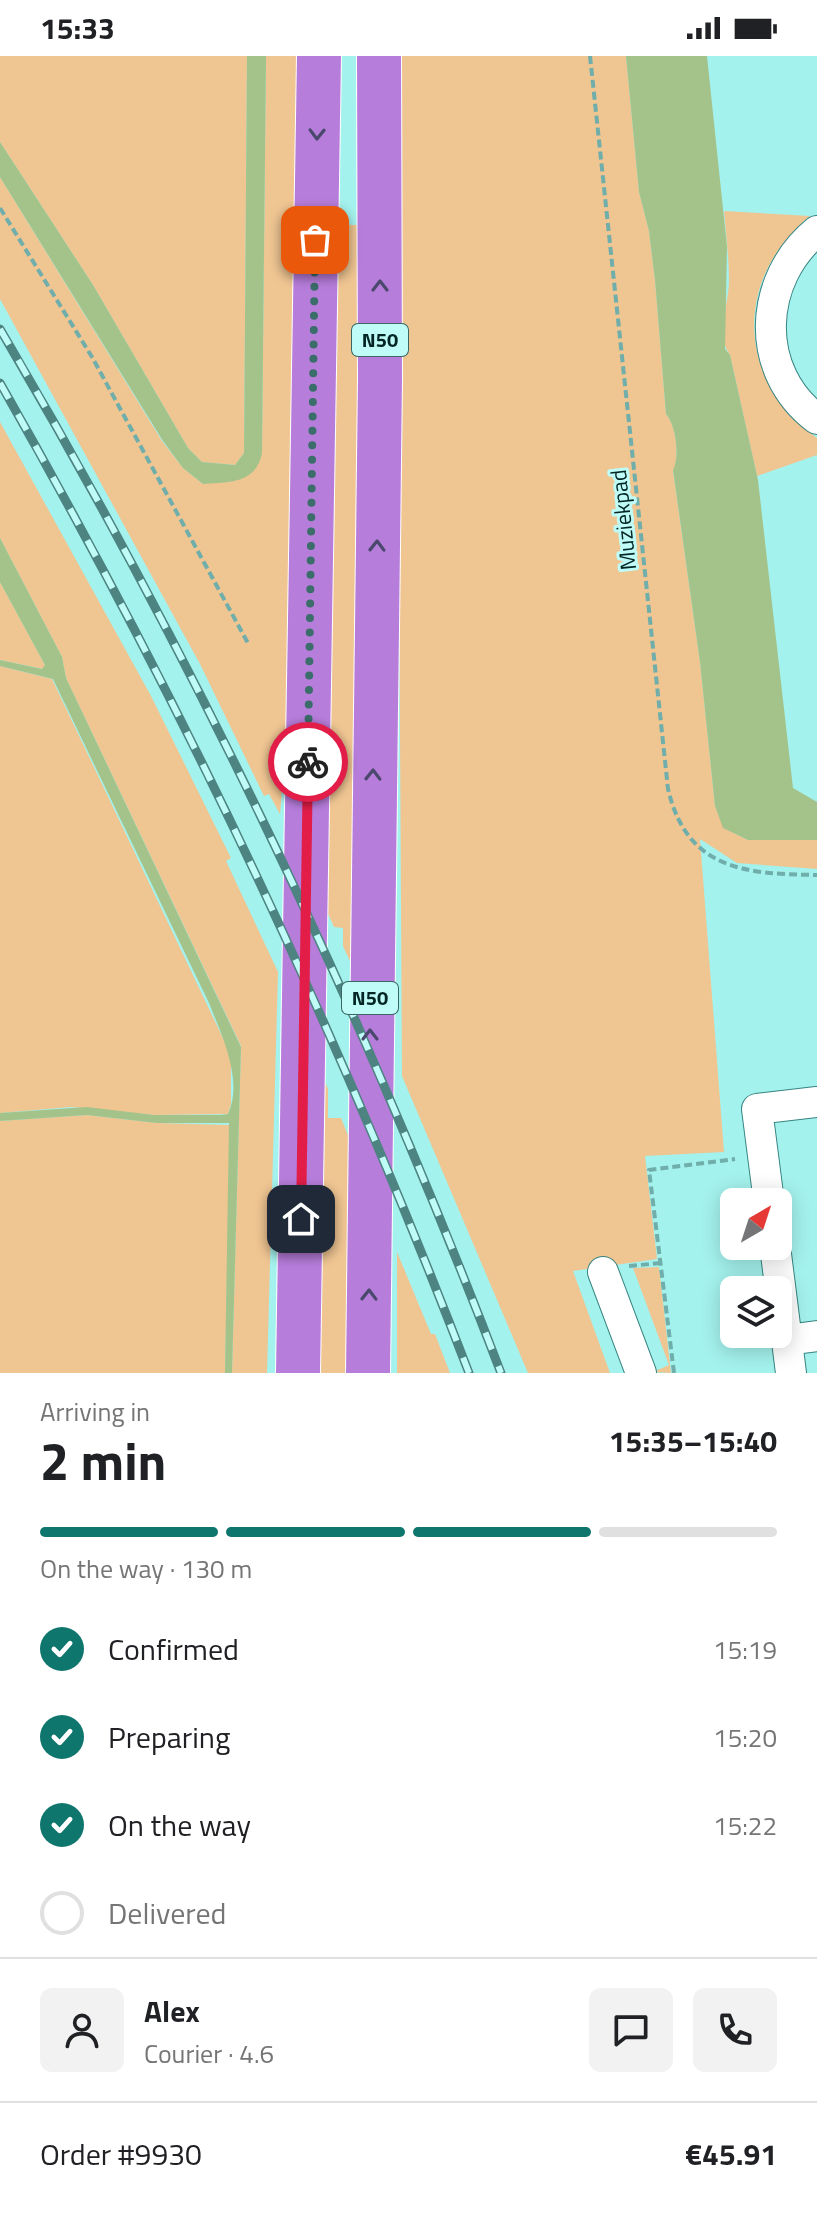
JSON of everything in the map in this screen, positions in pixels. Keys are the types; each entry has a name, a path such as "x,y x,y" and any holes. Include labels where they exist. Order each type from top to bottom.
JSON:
{"highway":[{"path":"298,1373 319,56"},
{"name":"N50","path":"368,1373 380,379 379,56"}],"street":[{"path":"817,231 795,251 779,280 770,328 777,366 785,384 817,419"},
{"path":"767,1188 757,1109 817,1102"},
{"path":"779,1260 802,1338 791,1373"},
{"path":"603,1272 641,1373"}],"path":[{"name":"Muziekpad","path":"590,56 666,773 675,818 693,842 708,854 742,871 817,875"},
{"path":"0,208 92,357 249,645"},
{"path":"674,1373 649,1170 735,1159"},
{"path":"603,1272 661,1263"}],"shaded area":[{"path":"0,56 247,56 244,453 235,465 202,462 188,448 93,285 0,142"},
{"path":"247,56 266,56 262,453 259,463 248,476 203,484 183,468 163,441 0,177 0,142 93,285 188,448 202,462 235,465 244,453"},
{"path":"266,56 301,56 290,698 280,814 269,794 264,796 200,664 0,299 0,177 162,441 183,468 203,484 262,453"},
{"path":"396,56 626,56 639,192 649,231 655,280 666,414 676,441 673,471 700,662 715,806 724,828 748,840 817,840 817,869 737,863 700,839 724,1152 645,1156 657,1259 573,1271 610,1373 528,1373 402,1076"},
{"path":"626,56 707,56 727,247 725,349 730,355 758,480 793,788 817,802 817,840 748,840 723,828 715,806 700,662 673,470 676,441 666,414 655,280 649,231 639,192"},
{"path":"724,211 810,216 785,241 767,269 757,299 754,329 759,359 771,388 790,414 817,438 817,455 757,476 724,338 729,281"},
{"path":"323,223 371,226 361,985 343,946 343,928 334,927 312,878"},
{"path":"0,422 151,696 231,858 226,861 278,972 267,1373 232,1373 241,1046 66,678 62,657 0,538"},
{"path":"0,538 62,657 66,678 241,1047 232,1373 225,1373 229,1123 157,1123 87,1115 0,1121 0,1113 87,1107 154,1115 228,1114 233,1087 229,1057 209,1003 53,679 0,666 0,660 42,669 45,665 0,582"},
{"path":"0,582 45,665 43,669 0,660"},
{"path":"0,666 52,679 231,1055 231,1104 228,1114 154,1115 71,1107 0,1113"},
{"path":"315,1058 328,1089 328,1118 341,1118 358,1160 355,1373 309,1373"},
{"path":"87,1115 157,1123 230,1125 225,1373 0,1373 0,1121"},
{"path":"397,1252 431,1334 435,1334 450,1373 397,1373"},
{"path":"659,1267 671,1373 653,1372 669,1365 633,1268"}],"railway":[{"path":"0,329 142,582 272,840 392,1104 501,1373"},
{"path":"0,383 131,623 253,869 366,1119 469,1373"}],"way so far":[{"path":"308,762 315,240"}],"route":[{"path":"301,1219 308,762"}]}
